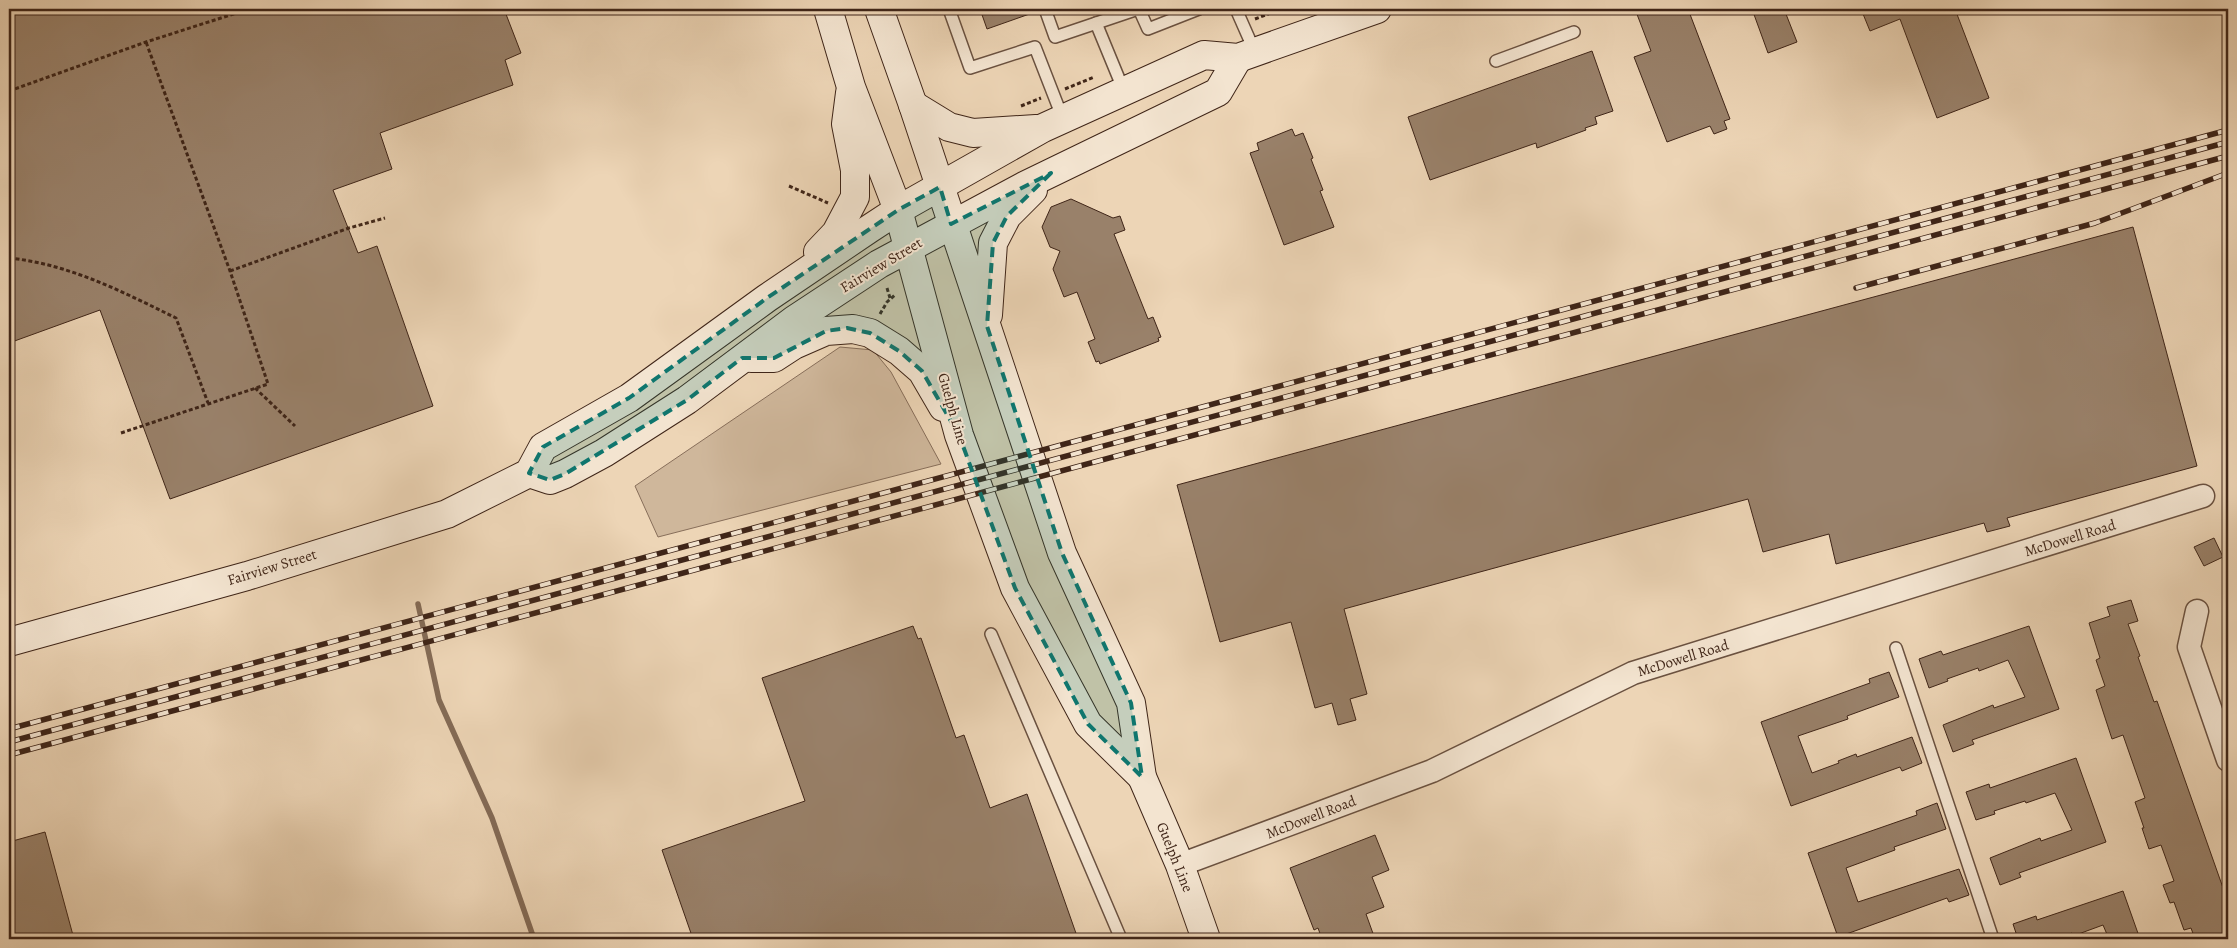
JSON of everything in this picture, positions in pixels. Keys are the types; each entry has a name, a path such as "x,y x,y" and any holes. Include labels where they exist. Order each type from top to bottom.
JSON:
{"main road":[{"name":"Guelph Line","path":"828,9 851,87 898,210 959,434 1015,588 1088,724 1142,777"},
{"name":"Guelph Line","path":"879,9 913,105 1062,553 1131,703 1142,777 1180,865 1206,939"},
{"path":"529,473 543,447 629,398 805,271 898,210 1053,123 1204,55 1247,55 1377,9"},
{"name":"Fairview Street","path":"9,642 247,576 447,514 529,473 550,480 565,474 604,453 687,400 794,320 880,264 951,224 1051,173 1218,92 1247,55"},
{"path":"805,271 818,251 836,233 855,198 856,170 846,124 851,87"},
{"path":"913,105 949,126 973,133 1053,123"},
{"path":"987,326 993,243 1007,216 1025,196 1051,173"},
{"path":"742,358 774,358 794,345 826,332 847,328 870,334 899,351 922,371 959,434"}],"street":[{"name":"McDowell Road","path":"1180,865 1432,771 1633,673 2203,496"},
{"path":"2197,611 2189,647 2228,760"}],"lane":[{"path":"949,9 970,68 1034,47 1053,123"},
{"path":"1045,9 1056,37 1139,9 1148,29 1199,9"},
{"path":"1236,9 1247,55"},
{"path":"1096,23 1124,91"},
{"path":"1496,61 1574,32"},
{"path":"991,634 1121,939"},
{"path":"1896,648 1993,939"}],"path":[{"path":"9,91 146,42 249,9"},
{"path":"121,433 268,384 230,271 146,42"},
{"path":"789,186 834,206"},
{"path":"230,271 349,228 385,218"},
{"path":"9,258 35,261 100,281 176,318 208,403"},
{"path":"887,288 890,298"},
{"path":"878,317 890,298 896,294"},
{"path":"255,388 294,426"}],"highlighted area":[{"path":"1051,173 1007,216 993,243 987,326 1062,553 1131,703 1142,777 1088,724 1015,588 959,435 922,371 899,351 870,333 847,328 826,331 774,358 742,358 687,400 565,474 550,480 529,473 543,447 629,398 767,298 898,210 940,187 951,224"}],"shaded area":[{"path":"840,347 873,350 891,372 941,464 658,537 635,486"}],"building":[{"path":"9,9 504,9 521,53 505,60 513,85 380,133 392,169 333,190 358,253 377,246 433,406 170,499 100,310 9,343"},
{"path":"980,9 1038,9 1038,11 987,29"},
{"path":"1635,9 1688,9 1730,119 1724,121 1727,129 1714,134 1710,126 1667,142 1634,57 1651,51"},
{"path":"1752,9 1784,9 1797,42 1768,53"},
{"path":"1861,9 1955,9 1989,98 1937,118 1900,19 1870,31"},
{"path":"1592,51 1613,111 1595,117 1597,124 1537,148 1536,143 1430,180 1408,117"},
{"path":"1292,129 1295,136 1303,133 1323,190 1320,191 1334,227 1284,245 1250,153 1259,150 1257,143"},
{"path":"1071,199 1113,218 1120,216 1125,230 1114,234 1148,319 1153,317 1161,337 1158,338 1159,341 1100,364 1099,361 1096,362 1088,342 1095,339 1077,292 1064,297 1053,269 1060,251 1050,247 1042,227 1051,207"},
{"path":"2133,227 2197,466 2007,518 2010,526 1987,532 1984,523 1836,564 1829,534 1763,552 1748,499 1344,609 1367,694 1350,699 1356,720 1338,725 1332,703 1315,708 1291,622 1220,642 1177,485"},
{"path":"2214,538 2223,557 2204,566 2194,547"},
{"path":"2131,600 2138,621 2128,624 2140,656 2138,657 2154,702 2157,701 2228,902 2228,934 2225,935 2226,939 2195,939 2191,928 2184,930 2174,902 2170,903 2163,885 2174,881 2161,845 2149,849 2142,828 2144,828 2135,802 2145,798 2123,735 2112,739 2096,690 2105,686 2096,660 2100,658 2089,623 2110,616 2107,607"},
{"path":"913,626 918,639 921,638 956,738 964,735 990,808 1027,794 1078,939 693,939 662,850 805,801 762,678"},
{"path":"2029,626 2059,709 1972,740 1974,744 1953,752 1943,725 1993,705 1994,708 2025,697 2008,660 1979,671 1978,668 1947,679 1948,681 1929,688 1919,659 1941,651 1943,655"},
{"path":"1889,672 1899,697 1847,716 1848,719 1798,736 1812,773 1839,763 1838,761 1856,754 1857,757 1912,737 1922,763 1902,771 1900,767 1791,806 1761,722 1870,683 1869,679"},
{"path":"2076,758 2106,842 2019,873 2021,877 2000,885 1990,858 2040,838 2041,841 2072,830 2055,793 1994,811 1995,814 1976,820 1966,792 1989,784 1990,788"},
{"path":"1937,803 1946,829 1894,847 1895,850 1846,868 1858,902 1959,869 1969,895 1949,902 1947,898 1838,937 1808,853 1917,815 1916,811"},
{"path":"45,832 74,939 9,939 9,842"},
{"path":"1375,835 1389,870 1372,877 1384,907 1366,914 1375,939 1322,939 1318,928 1314,930 1290,868"},
{"path":"2123,891 2140,939 2109,939 2103,925 2073,936 2072,933 2054,939 2018,939 2013,924 2036,916 2037,920"}],"waterway":[{"path":"418,604 439,700 492,818 534,939"}],"railway":[{"path":"9,729 2228,130"},
{"path":"9,742 2228,142"},
{"path":"9,755 2228,156"},
{"path":"1856,288 2095,223 2228,173"}]}
